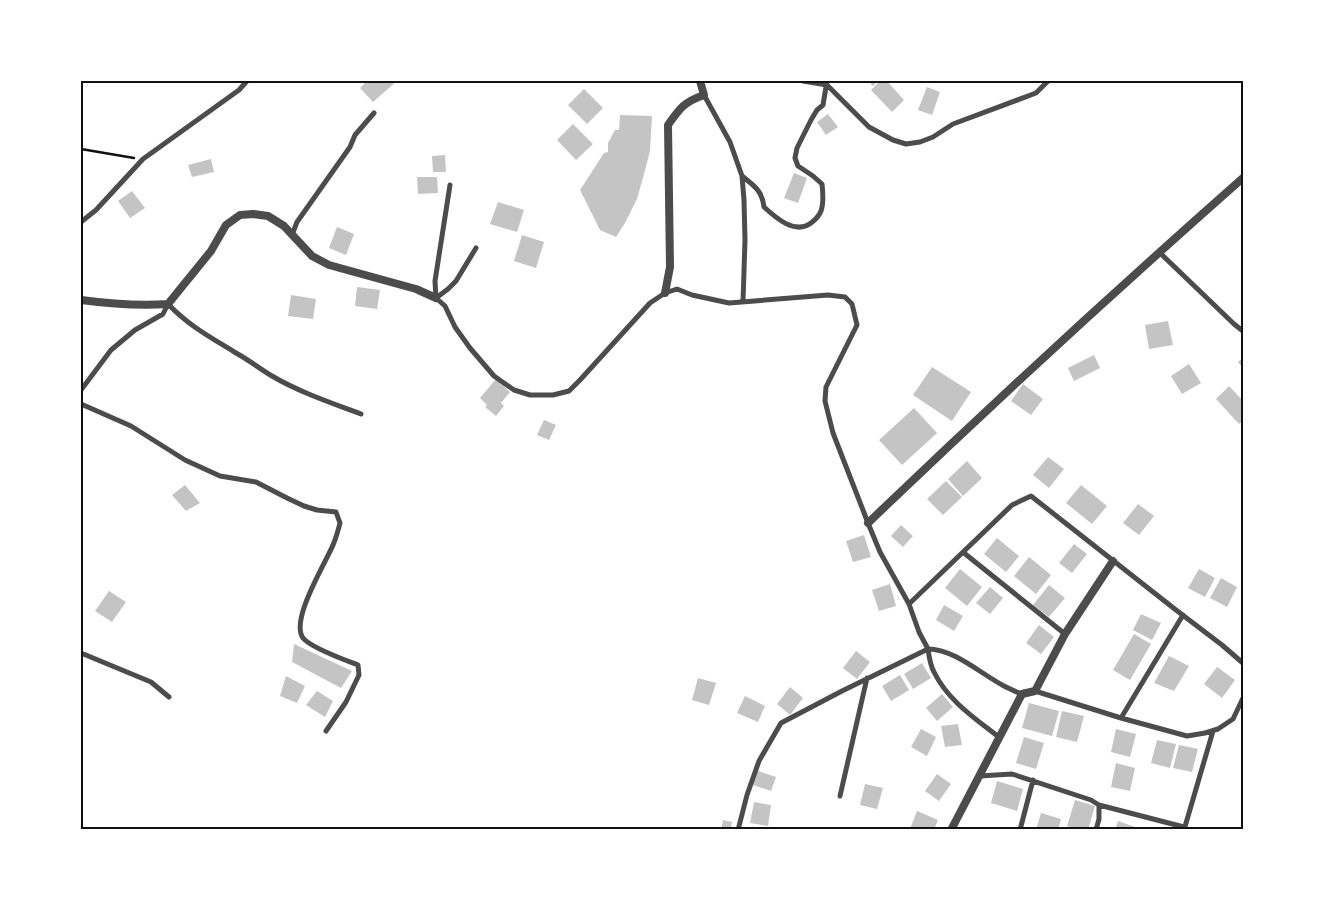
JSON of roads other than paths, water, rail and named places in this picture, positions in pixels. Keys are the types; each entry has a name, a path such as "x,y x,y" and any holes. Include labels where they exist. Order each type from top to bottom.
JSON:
{"street":[{"path":"81,222 96,210 143,159 238,90 247,81"},
{"path":"700,81 704,94 730,142 742,176 745,240 743,302"},
{"path":"803,81 827,83 870,127 893,140 906,144 920,142 933,137 953,124 1036,93 1048,81"},
{"path":"742,176 758,189 763,197 764,207 786,224 806,227 815,220 821,212 823,202 822,184 798,166 795,158 797,148 811,120 817,110 823,105 827,83"},
{"path":"665,293 670,267 668,125 680,109 690,100 704,94"},
{"path":"292,235 297,222 350,147 355,135 374,113"},
{"path":"868,523 976,420 1159,252 1244,177"},
{"path":"436,298 435,280 450,184"},
{"path":"81,390 110,350 135,330 163,314 168,304 210,251 226,225 240,215 268,216 284,226 312,256 329,265 416,289 436,298 445,306 455,327 470,348 494,376 514,390 530,395 553,395 569,391 650,304 665,293 676,290 729,303 828,295 845,297 852,304 857,325 826,387 825,401 833,433 880,552 909,604 919,632 928,649 933,671 961,708 1000,738"},
{"path":"436,298 456,280 476,248"},
{"path":"1159,252 1244,332"},
{"path":"81,300 142,306 168,304 194,328 249,360 273,377 320,399 361,414"},
{"path":"81,404 131,426 186,460 220,476 256,482 304,506 336,512 340,523 334,544 303,608 300,625 302,636 308,644 358,665 359,675 346,702 326,731"},
{"path":"909,604 1012,505 1031,496 1244,664"},
{"path":"964,553 1065,634"},
{"path":"1035,691 1065,634 1113,561"},
{"path":"1121,718 1183,615"},
{"path":"738,830 746,795 759,761 781,724 867,678 928,649 937,649 961,660 1022,694 1035,691 1187,736 1213,731 1233,719 1244,696"},
{"path":"81,653 150,682 169,697"},
{"path":"840,796 867,678"},
{"path":"951,830 1022,694"},
{"path":"980,776 1012,774 1091,800 1100,805 1184,828 1213,731"},
{"path":"1020,830 1033,780"},
{"path":"1096,830 1100,805"}]}
